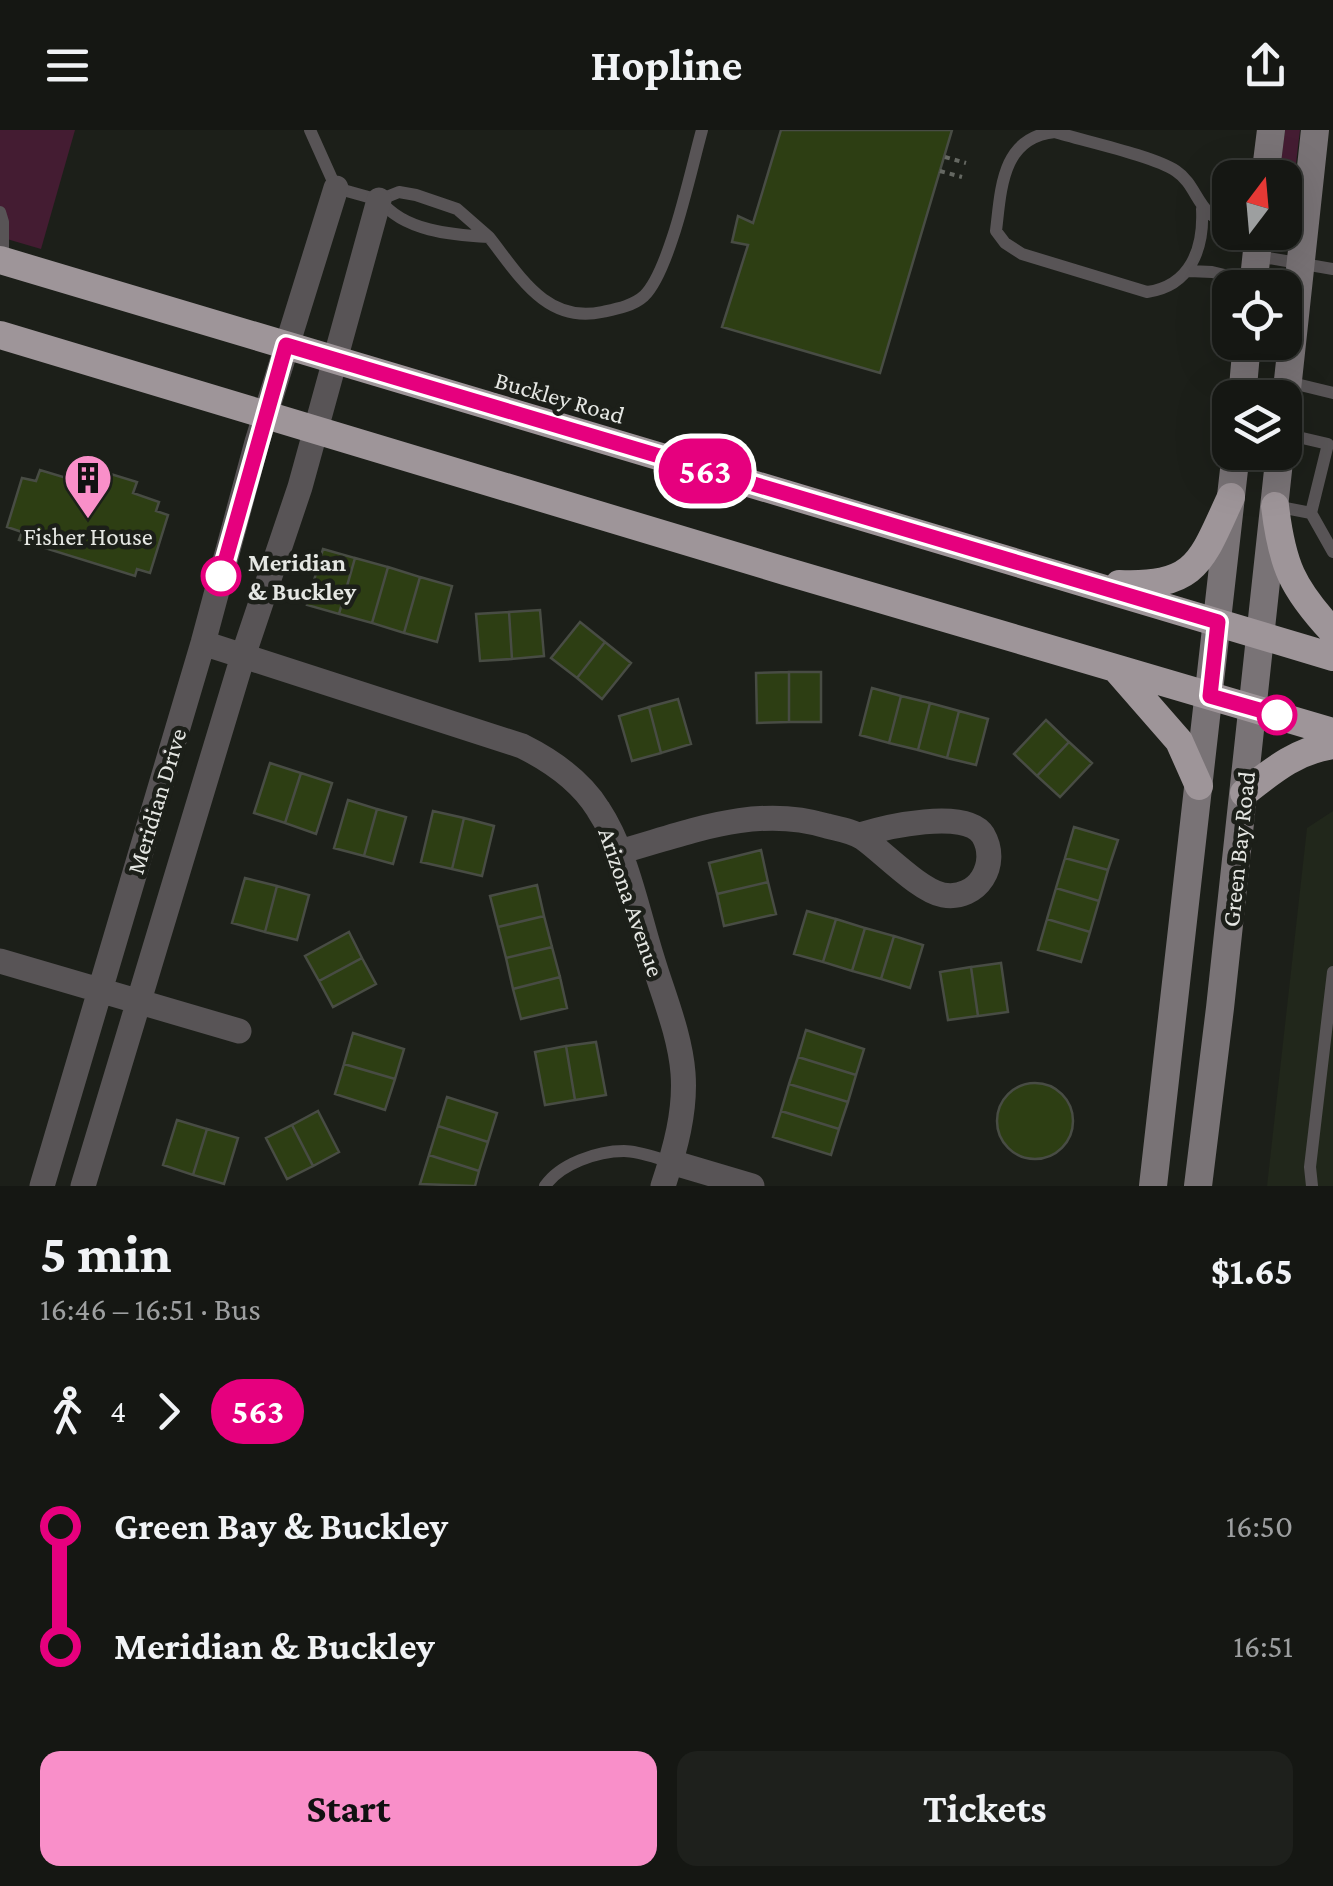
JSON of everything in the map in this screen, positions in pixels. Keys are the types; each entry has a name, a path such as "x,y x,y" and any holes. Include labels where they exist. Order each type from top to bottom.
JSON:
{"highway":[{"name":"Buckley Road","path":"2,260 1333,657"},
{"path":"0,335 1333,732"},
{"path":"1082,582 1165,582 1184,576 1204,554 1231,497"},
{"path":"1275,506 1284,565 1304,598 1333,632"},
{"path":"1116,669 1174,734 1199,786"},
{"path":"1244,793 1286,761 1333,744"}],"main road":[{"path":"1268,160 1272,130"},
{"path":"1288,380 1315,130"},
{"name":"Green Bay Road","path":"1154,1186 1234,470"},
{"name":"Green Bay Road","path":"1198,1186 1278,470"}],"street":[{"name":"Meridian Drive","path":"42,1186 203,643 265,414 336,188"},
{"name":"Meridian Drive","path":"84,1186 243,656 300,487 379,200"},
{"name":"Arizona Avenue","path":"203,643 522,746 554,763 579,785 598,809 620,852 677,1039 683,1073 682,1110 667,1174"},
{"path":"620,852 691,829 767,817 818,823 860,835 906,873 942,895 961,894 980,884 988,872 985,838 978,829 959,822 890,825 860,835"},
{"path":"0,961 239,1031"},
{"path":"667,1174 752,1186"}],"lane":[{"path":"310,130 336,188 379,200 392,216 453,235 489,237"},
{"path":"379,200 399,192 457,209 489,237 530,288 557,310 586,316 641,299 661,270 702,130"},
{"path":"1055,132 1172,168 1196,190 1202,209 1203,238 1188,271 1164,290 1147,292 1022,254 1004,243 996,231 1002,181 1020,143 1038,134 1055,132"},
{"path":"1202,209 1212,216"},
{"path":"0,212 2,260"},
{"path":"1188,271 1300,262 1333,270"},
{"path":"1302,394 1333,393"},
{"path":"1302,438 1328,444 1311,514 1333,552"},
{"path":"1275,506 1311,514"},
{"path":"1312,1186 1310,1168 1333,972"},
{"path":"546,1186 554,1173 576,1162 624,1150 667,1174"}],"path":[{"path":"944,157 966,163"},
{"path":"940,171 962,177"}],"shaded area":[{"path":"0,130 75,130 41,249 0,237"},
{"path":"1285,130 1300,130 1296,160 1281,160"},
{"path":"1333,811 1333,1186 1267,1186 1307,828"}],"building":[{"path":"781,130 952,130 880,373 722,327 748,245 732,242 738,216 753,223"},
{"name":"Fisher House","path":"78,464 137,482 133,493 159,502 156,511 168,515 150,573 137,569 135,576 19,540 22,532 7,527 22,478 36,481 40,470 73,480"},
{"path":"323,549 355,558 339,614 307,605"},
{"path":"355,558 388,567 372,623 339,614"},
{"path":"388,567 420,577 404,633 372,623"},
{"path":"420,577 452,586 437,642 404,633"},
{"path":"540,610 544,656 512,659 509,612"},
{"path":"509,612 512,659 480,661 476,614"},
{"path":"580,622 605,642 577,678 551,658"},
{"path":"605,642 631,663 602,699 577,678"},
{"path":"789,672 821,672 821,722 789,722"},
{"path":"789,672 789,722 757,723 756,673"},
{"path":"872,688 901,696 889,743 860,735"},
{"path":"901,696 930,703 918,750 889,743"},
{"path":"678,699 691,744 661,753 649,707"},
{"path":"930,703 959,711 947,758 918,750"},
{"path":"649,707 661,753 632,761 619,716"},
{"path":"959,711 988,719 976,765 947,758"},
{"path":"1046,720 1069,742 1037,776 1014,754"},
{"path":"1069,742 1092,763 1060,797 1037,776"},
{"path":"270,763 301,773 285,823 254,813"},
{"path":"301,773 332,783 316,834 285,823"},
{"path":"348,800 377,809 364,856 334,848"},
{"path":"377,809 406,817 393,864 364,856"},
{"path":"433,811 464,818 452,869 421,862"},
{"path":"464,818 494,826 482,876 452,869"},
{"path":"1074,827 1118,840 1108,870 1065,858"},
{"path":"761,850 768,882 717,894 709,863"},
{"path":"1065,858 1108,870 1099,901 1056,888"},
{"path":"245,878 277,886 265,932 232,923"},
{"path":"768,882 776,914 724,926 717,894"},
{"path":"537,885 544,916 498,927 490,896"},
{"path":"277,886 309,895 297,940 265,932"},
{"path":"1056,888 1099,901 1090,932 1047,919"},
{"path":"807,911 836,919 823,962 794,954"},
{"path":"544,916 552,947 506,958 498,927"},
{"path":"836,919 865,928 852,971 823,962"},
{"path":"1047,919 1090,932 1081,962 1038,950"},
{"path":"865,928 894,936 881,979 852,971"},
{"path":"349,932 362,958 319,981 305,956"},
{"path":"894,936 923,945 910,988 881,979"},
{"path":"552,947 560,977 513,989 506,958"},
{"path":"362,958 376,984 333,1007 319,981"},
{"path":"1001,963 1008,1012 978,1016 971,967"},
{"path":"971,967 978,1016 948,1020 940,972"},
{"path":"560,977 567,1008 521,1019 513,989"},
{"path":"806,1030 864,1049 856,1075 798,1057"},
{"path":"353,1033 404,1049 395,1079 344,1064"},
{"path":"596,1042 606,1095 575,1100 566,1046"},
{"path":"566,1046 575,1100 545,1105 535,1052"},
{"path":"798,1057 856,1075 848,1102 789,1084"},
{"path":"344,1064 395,1079 385,1110 335,1094"},
{"path":"1035,1083 1062,1094 1073,1121 1062,1148 1035,1159 1008,1148 997,1121 1008,1094"},
{"path":"789,1084 848,1102 839,1129 781,1111"},
{"path":"447,1097 497,1113 488,1142 438,1126"},
{"path":"318,1111 339,1152 313,1166 292,1125"},
{"path":"781,1111 839,1129 831,1155 773,1137"},
{"path":"177,1120 207,1129 193,1175 163,1165"},
{"path":"292,1125 313,1166 287,1179 266,1138"},
{"path":"438,1126 488,1142 479,1171 429,1155"},
{"path":"207,1129 238,1138 224,1184 193,1175"},
{"path":"429,1155 479,1171 475,1186 420,1184"}],"bus line":[{"name":"563","path":"221,576 286,345 1218,622 1210,696 1277,715"}],"place":[{"name":"Fisher House","path":"88,520"},
{"name":"Meridian & Buckley","path":"221,576"}]}
